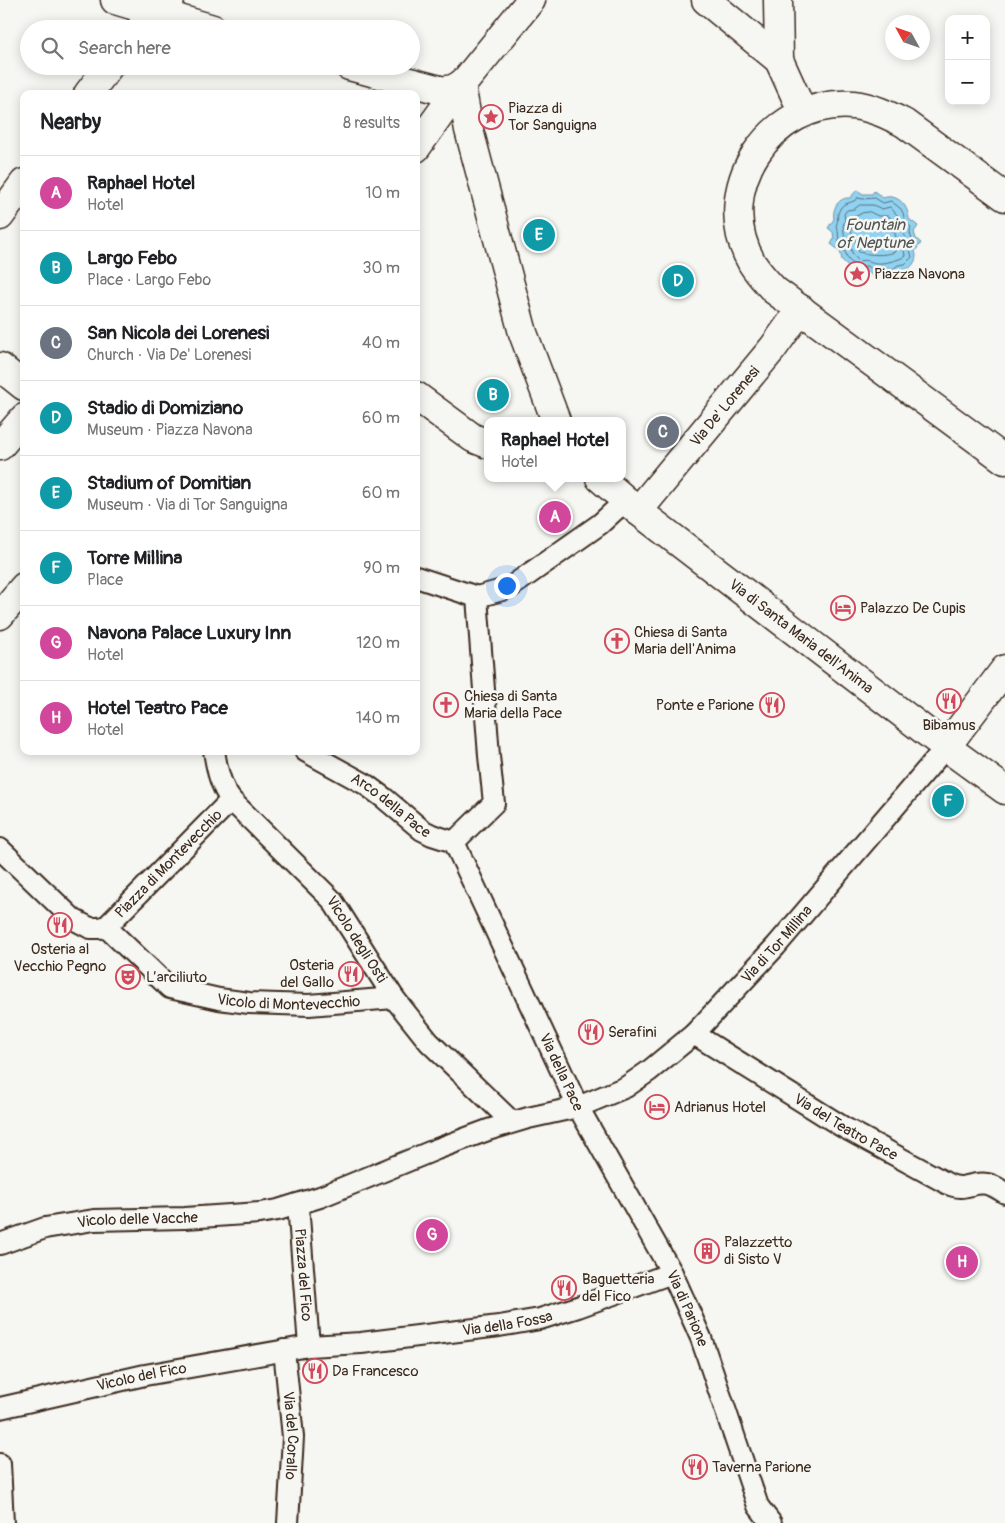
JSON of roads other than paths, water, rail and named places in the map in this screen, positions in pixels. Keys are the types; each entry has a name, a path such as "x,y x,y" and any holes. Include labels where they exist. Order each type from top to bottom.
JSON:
{"street":[{"path":"115,0 179,20"},
{"path":"420,142 460,85 531,0"},
{"path":"706,0 780,60"},
{"path":"778,0 780,60 803,113"},
{"path":"91,90 102,75"},
{"path":"383,75 440,90 450,90 460,85"},
{"path":"460,85 469,130 523,333 554,417"},
{"path":"1005,197 904,123 872,109 854,105 837,105 803,113 773,132 751,160 739,194 738,211 744,246 761,276 774,290 1005,460"},
{"path":"0,216 20,188"},
{"name":"Via De' Lorenesi","path":"632,506 773,348 801,310"},
{"path":"0,367 20,383"},
{"path":"420,399 474,438 484,442"},
{"path":"0,446 20,423"},
{"name":"Via di Santa Maria dell'Anima","path":"605,482 632,506 946,747 1005,790"},
{"path":"0,615 20,592"},
{"path":"946,747 1005,669"}],"lane":[{"path":"420,578 477,597 502,590 512,586 600,524 632,506"},
{"path":"454,842 494,802 477,597"},
{"name":"Via di Tor Millina","path":"578,1107 611,1095 626,1087 649,1071 694,1034 776,946 946,747"},
{"name":"Vicolo degli Osti","path":"215,755 219,779 230,800 332,900 394,998 429,1042 512,1122"},
{"name":"Arco della Pace","path":"312,755 365,784 422,830 454,842"},
{"name":"Piazza di Montevecchio","path":"106,927 230,800"},
{"name":"Via della Pace","path":"320,1198 437,1149 512,1122 578,1107 454,842"},
{"path":"0,849 73,919 90,928 106,927"},
{"name":"Vicolo di Montevecchio","path":"106,927 170,988 186,992 239,1002 293,1005 394,998"},
{"name":"Via del Teatro Pace","path":"694,1034 843,1127 948,1184 959,1188 982,1183 989,1184 1005,1193"},
{"name":"Via di Parione","path":"578,1107 672,1273 701,1338 758,1506 771,1523"},
{"name":"Piazza del Fico","path":"278,1210 320,1198"},
{"name":"Piazza del Fico","path":"298,1204 309,1346"},
{"name":"Vicolo delle Vacche","path":"0,1244 44,1228 94,1220 185,1218 278,1210"},
{"name":"Via della Fossa","path":"309,1346 335,1345 540,1319 578,1308 672,1273"},
{"path":"284,1350 309,1346"},
{"name":"Vicolo del Fico","path":"0,1408 145,1375 284,1350"},
{"name":"Via del Corallo","path":"284,1350 293,1437 288,1523"},
{"path":"0,1464 2,1522"}],"water":[{"name":"Fountain of Neptune","path":"857,190 863,194 872,194 874,191 883,198 893,197 901,201 909,219 918,226 914,232 916,239 921,243 915,251 915,261 907,269 900,270 894,278 888,273 880,274 876,279 867,271 858,272 850,268 842,260 840,251 831,244 834,239 833,232 828,228 834,219 835,207 843,199 850,198"}],"place":[{"name":"Piazza di Tor Sanguigna","path":"491,117"},
{"name":"Stadium of Domitian","path":"539,235"},
{"name":"Piazza Navona","path":"857,274"},
{"name":"Stadio di Domiziano","path":"678,281"},
{"name":"Largo Febo","path":"493,395"},
{"name":"San Nicola dei Lorenesi","path":"663,432"},
{"name":"Raphael Hotel","path":"555,517"},
{"name":"Palazzo De Cupis","path":"843,608"},
{"name":"Chiesa di Santa Maria dell'Anima","path":"617,641"},
{"name":"Bibamus","path":"949,701"},
{"name":"Chiesa di Santa Maria della Pace","path":"446,705"},
{"name":"Ponte e Parione","path":"772,705"},
{"name":"Torre Millina","path":"948,801"},
{"name":"Osteria al Vecchio Pegno","path":"60,925"},
{"name":"Osteria del Gallo","path":"351,974"},
{"name":"L’arciliuto","path":"128,977"},
{"name":"Serafini","path":"591,1032"},
{"name":"Adrianus Hotel","path":"657,1107"},
{"name":"Navona Palace Luxury Inn","path":"432,1235"},
{"name":"Palazzetto di Sisto V","path":"707,1251"},
{"name":"Hotel Teatro Pace","path":"962,1262"},
{"name":"Baguetteria del Fico","path":"564,1288"},
{"name":"Da Francesco","path":"315,1371"},
{"name":"Taverna Parione","path":"695,1467"}]}
